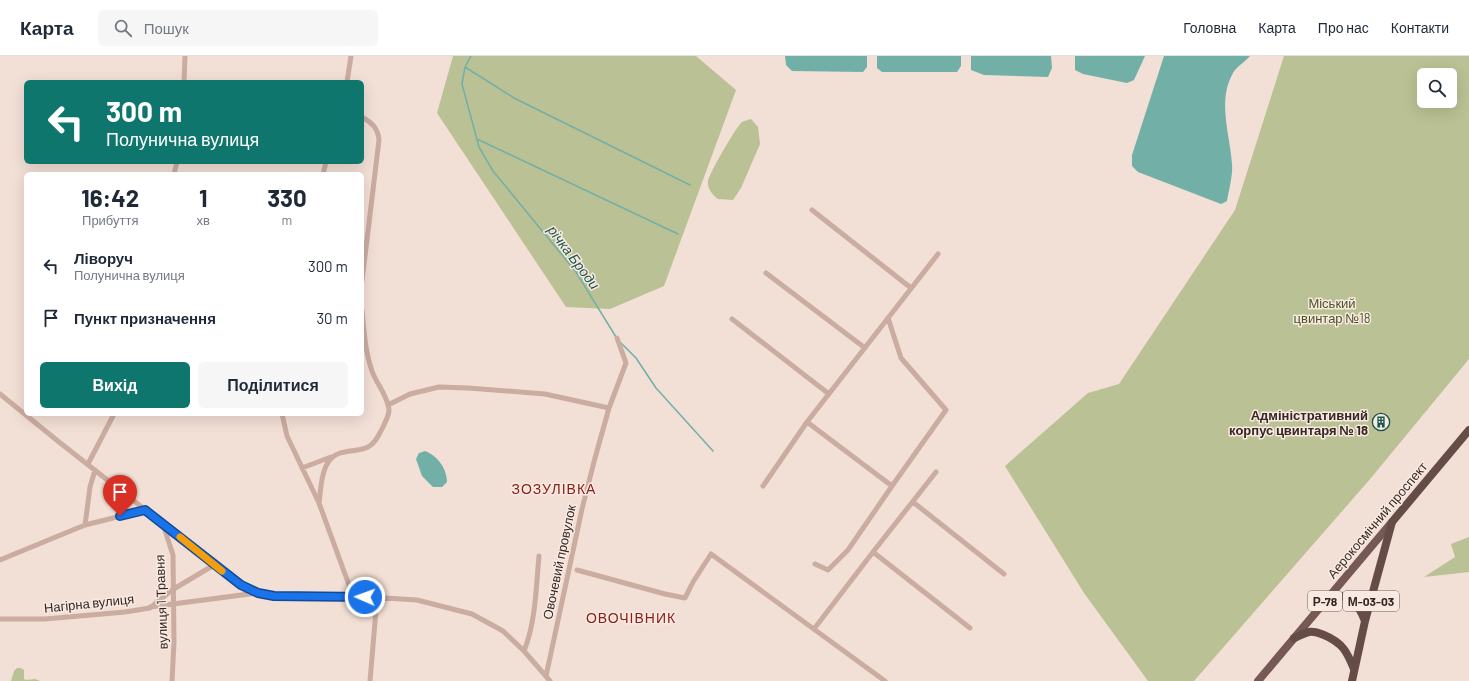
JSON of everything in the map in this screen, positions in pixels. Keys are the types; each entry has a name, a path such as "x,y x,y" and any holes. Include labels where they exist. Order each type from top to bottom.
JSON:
{"highway":[{"name":"Аерокосмічний проспект","path":"1392,522 1469,430"},
{"name":"М-03-03","path":"1352,681 1365,621 1392,522"},
{"path":"1327,598 1337,595 1348,598 1356,604 1365,621"},
{"path":"1294,638 1311,632 1318,632 1332,639 1343,646 1346,650 1354,669"}],"main road":[{"name":"Аерокосмічний проспект","path":"1258,681 1392,522"}],"street":[{"path":"184,80 185,56"},
{"path":"347,80 351,56"},
{"path":"364,119 375,127 379,140 364,264"},
{"path":"812,210 911,288"},
{"path":"763,486 807,422 938,254"},
{"path":"766,273 865,348"},
{"path":"732,318 829,394"},
{"path":"815,564 828,570 848,550 946,410 901,358 888,318"},
{"path":"302,468 338,454 369,446 375,441 387,420 389,410 388,405 375,380 369,362 364,331"},
{"name":"Овочевий провулок","path":"546,676 582,509 609,408 626,363 617,338"},
{"path":"388,405 410,394 439,387 545,394 609,408"},
{"path":"0,394 24,413"},
{"path":"28,416 241,585 258,593 274,596 353,596 417,600 472,614 503,631 524,651 550,681"},
{"path":"88,464 113,416"},
{"path":"282,416 287,436 319,502 353,596"},
{"path":"807,422 892,486"},
{"path":"319,502 324,472 329,460 338,454"},
{"path":"85,525 90,487 94,470"},
{"path":"814,629 936,472"},
{"path":"913,502 1004,574"},
{"path":"0,560 85,525 145,510"},
{"name":"вулиця 1 Травня","path":"163,524 173,555 172,590 174,642 172,681"},
{"path":"873,552 970,628"},
{"path":"577,570 685,598 693,582 711,554 885,681"},
{"path":"524,651 529,639 539,556"},
{"name":"Нагірна вулиця","path":"0,619 60,618 125,612 150,608 172,590 214,565"},
{"path":"150,608 258,593"},
{"path":"370,681 377,598"}],"green space":[{"path":"453,56 696,56 736,90 664,286 610,309 566,307 437,113"},
{"name":"Міський цвинтар №18","path":"1284,56 1469,56 1469,359 1371,478 1194,681 1148,681 1084,593 1005,466 1088,393 1119,384 1235,210"},
{"path":"751,119 758,127 760,144 741,188 733,200 718,199 709,189 708,181 734,132 742,122"},
{"path":"1469,537 1469,572 1424,577 1455,557 1451,544"},
{"path":"17,668 24,670 24,679 35,679 40,681 11,681 14,671"}],"water":[{"path":"785,56 867,56 867,67 863,72 792,71 786,65"},
{"path":"877,56 961,56 961,66 957,72 882,72 877,68"},
{"path":"971,56 1051,56 1052,68 1048,77 984,75 971,70"},
{"path":"1075,56 1145,56 1134,80 1127,83 1083,74 1075,70"},
{"path":"1164,56 1250,56 1236,69 1228,84 1225,106 1232,168 1227,201 1221,204 1138,172 1132,166 1132,155"},
{"path":"425,451 430,453 438,460 445,472 447,482 442,487 433,487 422,476 416,459 419,453"}],"waterway":[{"name":"річка Броди","path":"471,56 465,67 462,84 479,147 493,171 576,272 616,337"},
{"path":"465,67 514,98 690,185"},
{"path":"477,139 678,234"},
{"name":"річка Броди","path":"621,343 636,358 656,388 713,451"}],"slow traffic":[{"path":"180,537 222,571"}],"place":[{"name":"Адміністративний корпус цвинтаря № 18","path":"1381,422"}],"district":[{"name":"ЗОЗУЛІВКА","path":"554,488"},
{"name":"ОВОЧІВНИК","path":"631,617"}],"route":[{"path":"120,516 145,510 241,585 258,593 274,596 365,597"}]}
